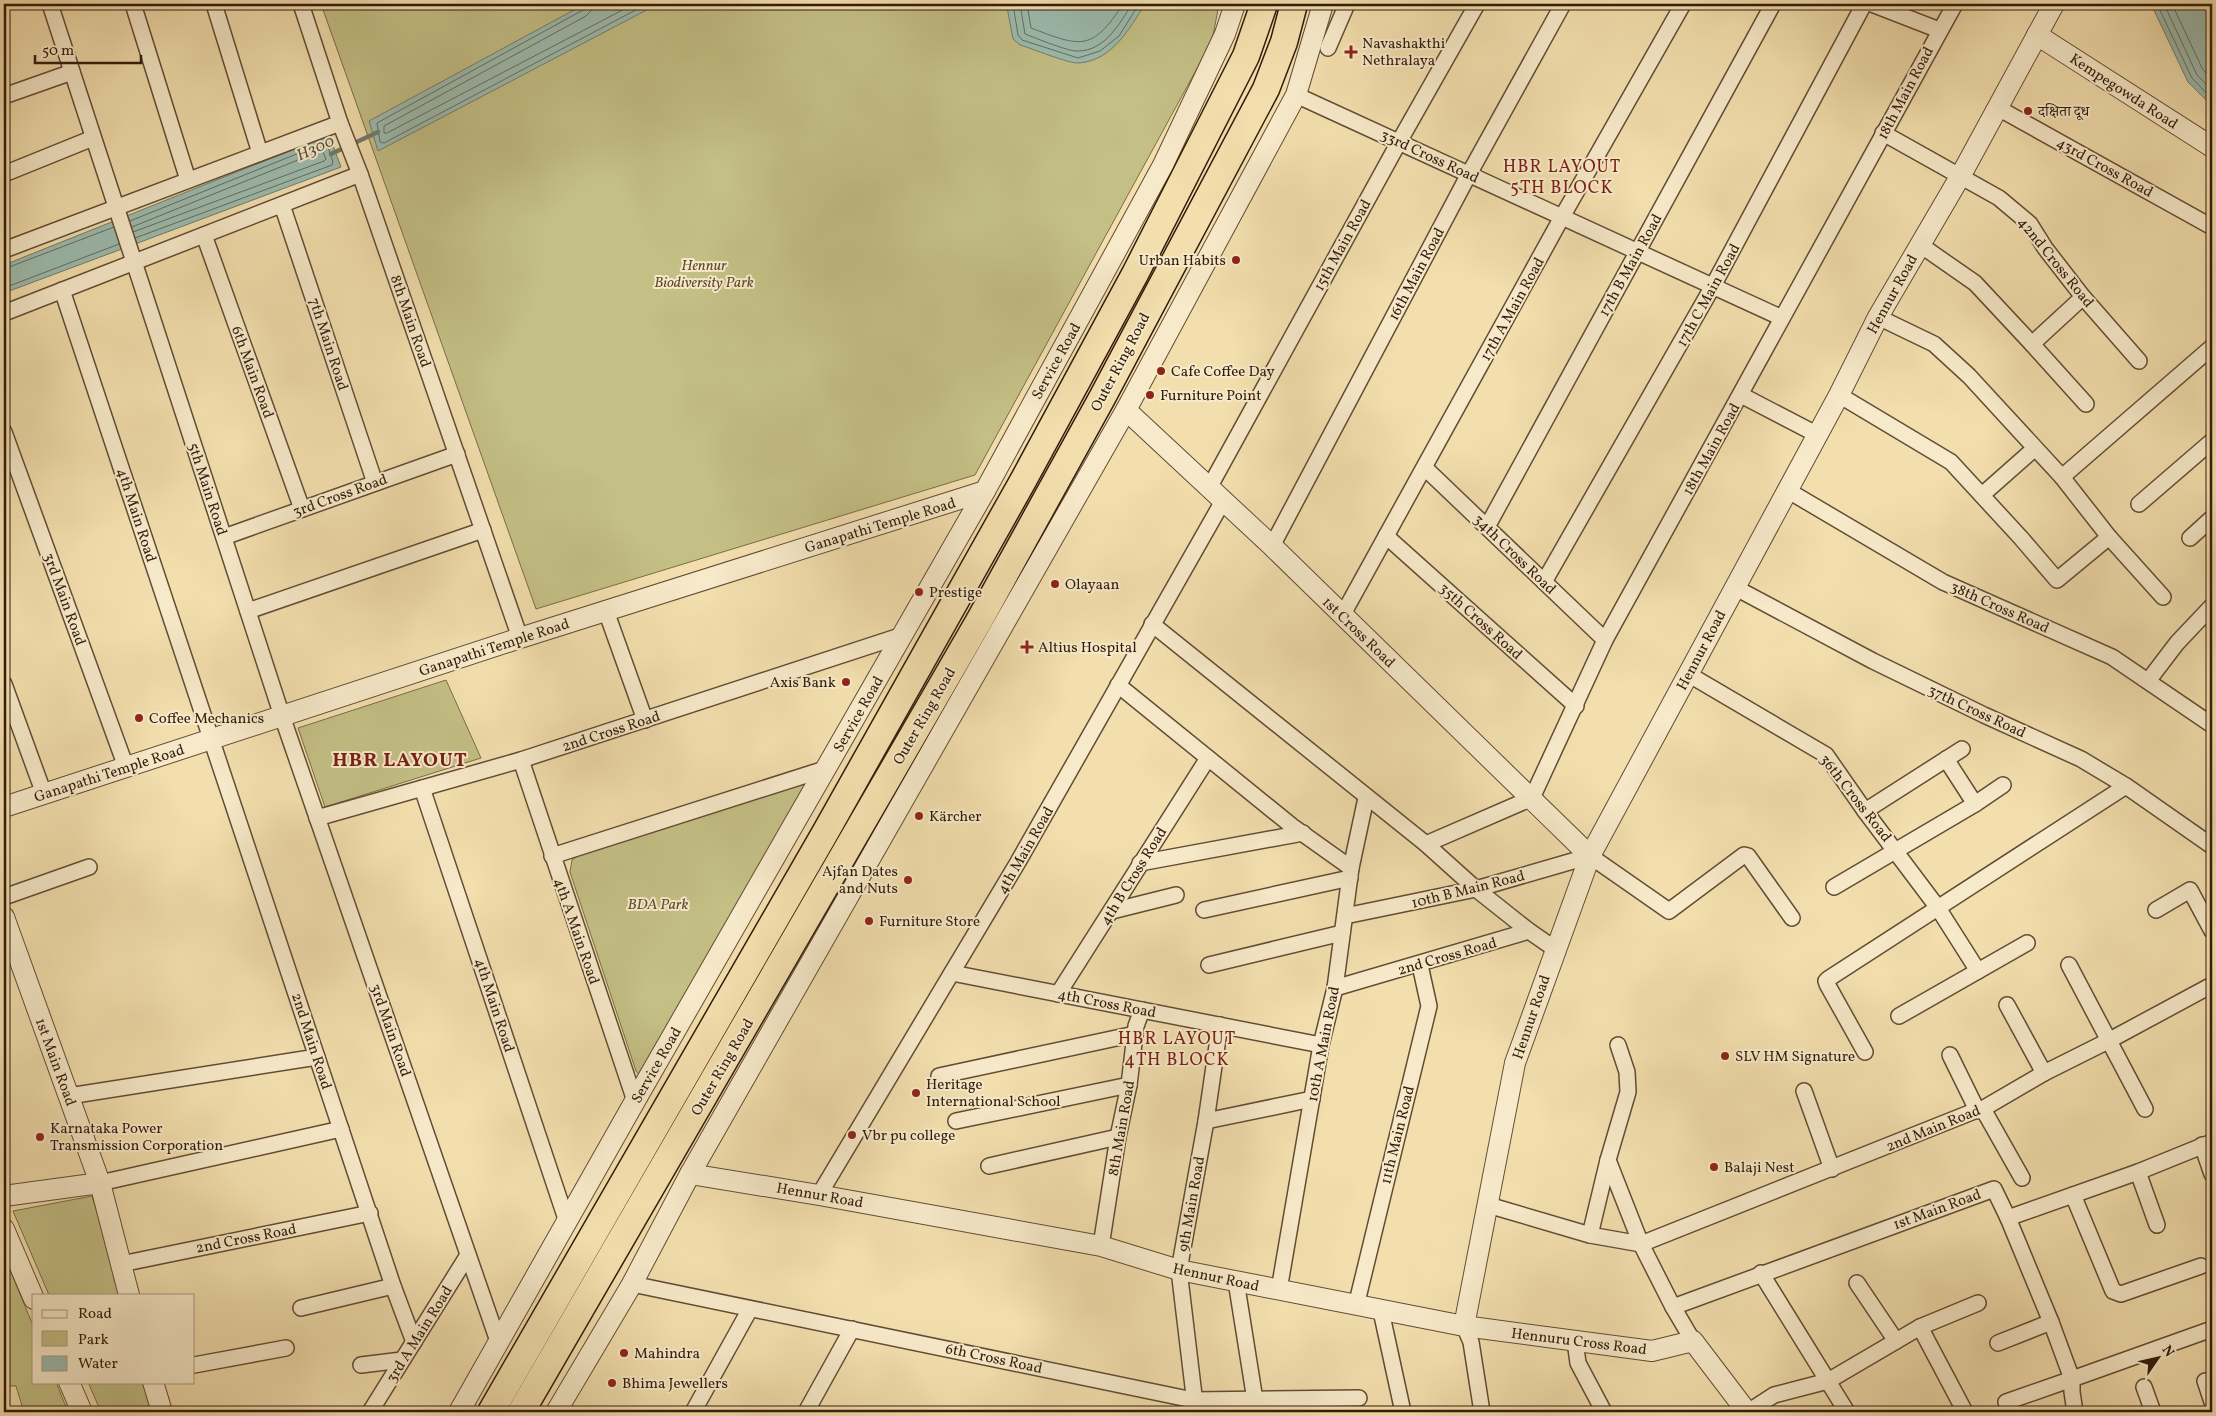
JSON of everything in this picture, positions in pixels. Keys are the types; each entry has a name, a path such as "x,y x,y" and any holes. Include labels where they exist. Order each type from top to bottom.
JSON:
{"highway":[{"name":"Outer Ring Road","path":"491,1412 825,833 1024,479 1135,274 1242,65 1260,20 1264,4"},
{"name":"Outer Ring Road","path":"521,1412 974,629 1097,406 1266,89 1284,42 1294,4"}],"street":[{"name":"5th Main Road","path":"50,4 282,716"},
{"path":"133,4 188,180"},
{"path":"214,4 260,153"},
{"name":"8th Main Road","path":"301,4 340,123 360,174 520,638"},
{"name":"Service Road","path":"459,1412 499,1344 634,1101 828,768 985,492 1163,165 1225,34 1235,4"},
{"path":"556,1412 632,1284 690,1174 1126,410 1296,95 1323,4 1329,4"},
{"path":"1328,48 1347,4"},
{"name":"15th Main Road","path":"1216,494 1399,142 1478,4"},
{"name":"16th Main Road","path":"1272,546 1469,174 1563,4"},
{"name":"17th A Main Road","path":"1342,616 1562,217 1684,4"},
{"name":"17th B Main Road","path":"1487,527 1773,4"},
{"name":"17th C Main Road","path":"1544,582 1713,286 1864,4"},
{"path":"1872,4 1939,30"},
{"name":"18th Main Road","path":"1532,798 1605,640 1955,4"},
{"name":"Hennur Road","path":"690,1174 819,1194 1101,1246 1179,1270 1464,1326 1515,1063 1590,856 1816,434 1839,395 1878,317 1961,175 2054,4"},
{"name":"Kempegowda Road","path":"2037,35 2212,148"},
{"path":"4,96 72,72"},
{"name":"33rd Cross Road","path":"1296,95 1782,318"},
{"name":"43rd Cross Road","path":"1998,108 2212,227"},
{"path":"4,250 340,123"},
{"name":"42nd Cross Road","path":"1883,133 1999,198 2030,224 2044,248 2139,361"},
{"path":"4,174 93,138"},
{"path":"4,313 360,174"},
{"name":"7th Main Road","path":"282,205 375,483"},
{"name":"6th Main Road","path":"204,235 302,509"},
{"path":"1920,244 1975,283 2086,404"},
{"name":"4th Main Road","path":"62,290 211,739"},
{"path":"2032,344 2083,296"},
{"path":"1878,317 1934,344 1969,376 2062,477 2109,537 2163,597"},
{"path":"2062,477 2212,347"},
{"path":"1741,395 1816,434"},
{"path":"1839,395 1951,462 1982,494 2057,580 2109,537"},
{"name":"1st Cross Road","path":"1126,410 1272,546 1590,856"},
{"name":"3rd Main Road","path":"4,432 126,767"},
{"path":"2139,504 2212,441"},
{"path":"1982,494 2034,448"},
{"name":"3rd Cross Road","path":"224,537 457,454"},
{"name":"34th Cross Road","path":"1425,468 1605,640"},
{"name":"38th Cross Road","path":"1787,490 1943,582 2112,657 2212,725"},
{"name":"Ganapathi Temple Road","path":"4,807 520,638 985,492"},
{"name":"4th Main Road","path":"819,1194 1018,862 1152,624 1216,494"},
{"path":"2190,538 2212,518"},
{"path":"248,611 483,530"},
{"name":"35th Cross Road","path":"1386,536 1576,706"},
{"name":"37th Cross Road","path":"1734,586 1873,661 1984,715 2081,759 2126,786 2212,846"},
{"path":"2148,681 2177,643 2212,606"},
{"path":"606,611 645,720"},
{"path":"1152,624 1366,798 1426,844 1476,889 1555,949"},
{"name":"2nd Cross Road","path":"318,818 521,760 903,635"},
{"name":"36th Cross Road","path":"1688,674 1826,755 1865,811 1938,908 1978,971"},
{"path":"4,684 44,794"},
{"path":"1118,684 1350,873"},
{"name":"3rd Main Road","path":"282,716 499,1344"},
{"name":"2nd Main Road","path":"211,739 393,1286 414,1342"},
{"path":"1865,811 1962,749"},
{"name":"4th B Cross Road","path":"1058,994 1208,758"},
{"path":"1946,759 1975,804"},
{"name":"4th A Main Road","path":"521,760 634,1101"},
{"path":"552,856 828,768"},
{"path":"1834,887 1897,852 2003,786"},
{"path":"1864,1052 1826,981 2126,786"},
{"name":"4th Main Road","path":"422,788 567,1222"},
{"name":"10th A Main Road","path":"1279,1290 1321,1045 1335,988 1350,873 1366,798"},
{"path":"1426,844 1532,798"},
{"path":"1140,863 1303,833"},
{"path":"1590,856 1668,911 1744,855 1748,856 1792,918"},
{"name":"10th B Main Road","path":"1345,916 1476,889 1590,856"},
{"path":"4,897 89,867"},
{"path":"1204,910 1350,873"},
{"path":"2156,910 2190,890 2212,931"},
{"path":"1112,911 1176,895"},
{"name":"1st Main Road","path":"4,916 100,1182 129,1294"},
{"name":"2nd Cross Road","path":"1335,988 1529,931"},
{"path":"1209,965 1342,933"},
{"path":"1899,1016 2027,943"},
{"name":"11th Main Road","path":"1356,1306 1429,1006 1420,964"},
{"path":"2069,965 2145,1109"},
{"name":"4th Cross Road","path":"952,973 1321,1045"},
{"name":"2nd Main Road","path":"1641,1244 1980,1109 2044,1072 2108,1041 2212,985"},
{"path":"2007,1005 2044,1072"},
{"name":"8th Main Road","path":"1101,1246 1118,1137 1129,1085 1135,1034 1142,1010"},
{"name":"9th Main Road","path":"1195,1409 1179,1270 1206,1121 1220,1025"},
{"path":"939,1076 1135,1034"},
{"path":"1590,1235 1608,1160 1628,1092 1627,1072 1618,1046"},
{"path":"1950,1055 2022,1178"},
{"path":"69,1096 317,1057"},
{"path":"956,1121 1129,1085"},
{"path":"1804,1091 1832,1168"},
{"path":"1206,1121 1312,1099"},
{"path":"4,1196 100,1182 341,1129"},
{"path":"990,1166 1118,1137"},
{"path":"2075,1412 2072,1379 2051,1322 2008,1218 2138,1172 2207,1144 2212,1174"},
{"path":"1608,1160 1641,1244 1673,1308 1693,1341 1747,1412 1774,1395 1828,1381 1920,1327 1978,1303"},
{"path":"2138,1172 2157,1225"},
{"name":"1st Main Road","path":"1673,1308 1761,1273 1994,1188 2008,1218"},
{"path":"2073,1195 2110,1288 2117,1294 2201,1266"},
{"path":"1488,1205 1590,1235 1641,1244"},
{"name":"2nd Cross Road","path":"121,1264 370,1213"},
{"path":"4,1229 32,1294"},
{"name":"3rd A Main Road","path":"370,1412 468,1255"},
{"path":"1761,1273 1847,1412"},
{"path":"1236,1281 1255,1400"},
{"path":"1857,1283 1896,1341"},
{"name":"6th Cross Road","path":"632,1284 852,1329 1195,1409 1255,1400 1359,1398"},
{"path":"300,1308 393,1286"},
{"path":"693,1412 750,1309"},
{"path":"1381,1311 1403,1412"},
{"path":"1998,1342 2051,1322"},
{"path":"1464,1326 1471,1342 1482,1412"},
{"name":"Hennuru Cross Road","path":"1464,1326 1652,1350 1693,1341"},
{"path":"1920,1327 1965,1412"},
{"path":"806,1412 852,1329"},
{"path":"2006,1402 2212,1329"},
{"path":"1576,1341 1578,1363 1604,1412"},
{"path":"195,1365 286,1348"},
{"path":"361,1365 402,1360"},
{"path":"2205,1381 2212,1402"},
{"path":"71,1384 82,1412"},
{"path":"154,1384 162,1412"},
{"path":"2144,1387 2153,1412"}],"green space":[{"name":"Hennur Biodiversity Park","path":"321,4 1219,4 1212,41 975,475 536,609"},
{"path":"446,680 481,758 325,807 298,728"},
{"name":"BDA Park","path":"815,776 640,1076 636,1071 570,872 572,860 584,852"},
{"path":"92,1196 122,1294 49,1294 13,1211"},
{"path":"4,1255 32,1323 32,1384 57,1384 68,1412 24,1412 16,1386 4,1386"},
{"path":"89,1384 150,1384 158,1412 101,1412"}],"water":[{"path":"585,4 658,4 378,151 369,121"},
{"path":"1010,4 1145,4 1126,33 1111,50 1091,61 1074,63 1020,45 1013,39 1007,7"},
{"path":"2151,4 2202,4 2212,18 2212,106 2188,82"},
{"path":"329,135 341,167 4,293 4,265"}],"waterway":[{"name":"H300","path":"331,154 378,132"}],"place":[{"name":"Navashakthi Nethralaya","path":"1351,52"},
{"name":"दक्षिता दूध","path":"2028,111"},
{"name":"Urban Habits","path":"1236,260"},
{"name":"Cafe Coffee Day","path":"1161,371"},
{"name":"Furniture Point","path":"1150,395"},
{"name":"Olayaan","path":"1055,584"},
{"name":"Prestige","path":"919,592"},
{"name":"Altius Hospital","path":"1027,647"},
{"name":"Axis Bank","path":"846,682"},
{"name":"Coffee Mechanics","path":"139,718"},
{"name":"Kärcher","path":"919,816"},
{"name":"Ajfan Dates and Nuts","path":"908,880"},
{"name":"Furniture Store","path":"869,921"},
{"name":"SLV HM Signature","path":"1725,1056"},
{"name":"Heritage International School","path":"916,1093"},
{"name":"Vbr pu college","path":"852,1135"},
{"name":"Karnataka Power Transmission Corporation","path":"40,1137"},
{"name":"Balaji Nest","path":"1714,1167"},
{"name":"Mahindra","path":"624,1353"},
{"name":"Bhima Jewellers","path":"612,1383"}],"district":[{"name":"HBR LAYOUT 5TH BLOCK","path":"1562,176"},
{"name":"HBR LAYOUT","path":"400,759"},
{"name":"HBR LAYOUT 4TH BLOCK","path":"1177,1048"}]}
